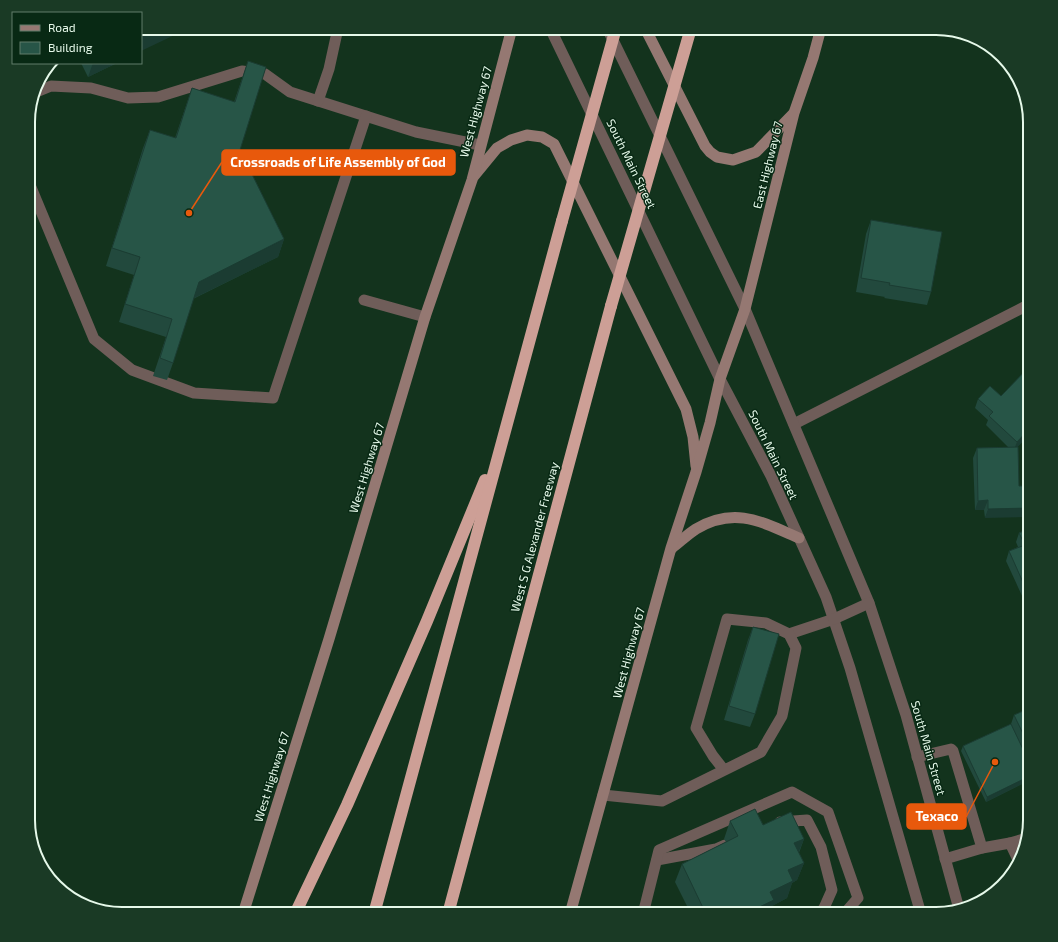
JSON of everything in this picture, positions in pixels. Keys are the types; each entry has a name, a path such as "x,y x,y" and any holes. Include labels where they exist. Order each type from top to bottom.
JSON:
{"highway":[{"path":"376,907 614,35"},
{"name":"West S G Alexander Freeway","path":"450,907 611,306 688,35"},
{"path":"298,907 347,804 421,635 505,431"}],"main road":[{"name":"West Highway 67","path":"245,907 331,632 426,317 472,180 510,35"},
{"path":"649,35 705,146 717,157 733,160 756,152 794,113"},
{"name":"East Highway 67","path":"745,309 794,113 813,58 819,35"},
{"path":"472,180 497,148 511,140 527,135 542,137 554,144 686,409 693,437 696,472"},
{"name":"West Highway 67","path":"572,907 671,548 696,472 711,419 720,378 745,309"},
{"path":"671,548 696,529 720,519 735,517 755,520 799,538"}],"street":[{"path":"318,101 329,69 336,35"},
{"name":"South Main Street","path":"553,35 720,378 771,476 826,597 853,675 919,907"},
{"name":"South Main Street","path":"610,35 745,309 869,603 906,715 958,904"},
{"path":"42,90 51,86 91,88 128,98 158,97 242,71 265,74 290,92 416,132 480,145"},
{"path":"35,197 94,339 132,370 194,393 274,398 366,116"},
{"path":"364,300 426,317"},
{"path":"794,424 1023,308"},
{"path":"789,634 834,619 869,603"},
{"path":"603,795 662,801 761,752 782,716 796,648 789,634 766,623 727,619 696,728 713,756 724,770"},
{"path":"917,757 951,749 953,751 982,848"},
{"path":"645,907 659,850 792,792 828,812 858,898 850,907"},
{"path":"772,825 780,822 806,820 821,847 832,890 824,907"},
{"path":"657,860 716,849 737,840"},
{"path":"945,859 982,848 1020,840"},
{"path":"1010,843 1015,854"}],"building":[{"path":"248,61 266,67 240,150 284,239 199,282 173,363 160,358 172,319 125,304 140,257 112,248 150,130 176,138 192,88 235,102"},
{"path":"871,220 942,232 931,292 889,285 890,283 861,278"},
{"path":"1023,373 1023,436 1017,442 989,416 993,412 978,399 990,386 1001,396"},
{"path":"1018,447 1019,486 1023,486 1023,508 988,509 988,500 978,501 977,448"},
{"path":"1023,531 1023,541 1019,533"},
{"path":"1023,546 1023,582 1009,551"},
{"path":"753,627 779,634 755,714 729,706"},
{"path":"1023,711 1023,734 1014,715"},
{"path":"1011,724 1023,749 1023,779 987,797 963,746"},
{"path":"755,809 763,825 791,812 804,839 794,843 804,863 788,870 793,881 770,892 774,900 760,907 703,907 682,864 738,836 730,821"}],"place":[{"name":"Crossroads of Life Assembly of God","path":"189,213"},
{"name":"Texaco","path":"995,762"}]}
